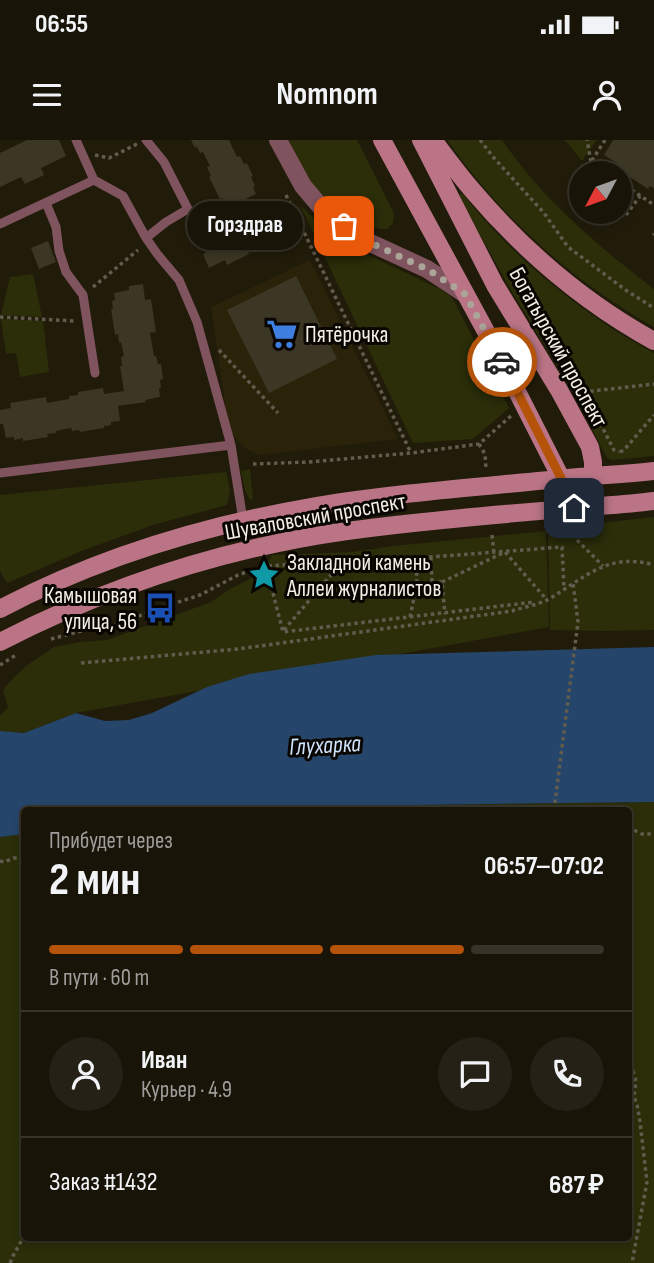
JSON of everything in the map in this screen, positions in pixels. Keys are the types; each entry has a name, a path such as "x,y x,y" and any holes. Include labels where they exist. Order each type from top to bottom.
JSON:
{"main road":[{"path":"382,140 496,350 574,508"},
{"name":"Богатырский проспект","path":"421,140 495,285 590,447 593,476"},
{"name":"Богатырский проспект","path":"433,140 472,190 537,257 579,292 625,325 654,341"},
{"name":"Шуваловский проспект","path":"0,608 118,556 190,533 243,520 341,503 561,478 654,471"},
{"path":"574,508 593,476"},
{"name":"Шуваловский проспект","path":"1,641 107,593 161,573 233,553 347,531 654,501"}],"street":[{"path":"278,140 303,186 325,212 364,240 427,269 465,294"}],"lane":[{"path":"76,140 94,180 123,196 146,238 179,279 197,323 231,445 243,520"},
{"path":"146,140 164,162 188,209 146,238"},
{"path":"0,224 94,180"},
{"path":"46,203 56,227 59,251 66,272 83,295 95,373"},
{"path":"0,473 231,445"}],"path":[{"path":"84,159 92,155 109,158 146,140"},
{"path":"480,140 544,212 568,247 654,308"},
{"path":"587,140 591,161"},
{"path":"592,161 605,140"},
{"path":"282,186 411,453"},
{"path":"632,190 654,205"},
{"path":"632,207 640,196"},
{"path":"83,295 141,247 146,238"},
{"path":"0,317 87,322"},
{"path":"215,345 278,412"},
{"path":"584,391 654,384"},
{"path":"570,387 577,386 584,391 614,450 620,452"},
{"path":"253,464 411,453 479,444 512,415"},
{"path":"619,459 620,452 654,415"},
{"path":"479,444 485,454 486,470"},
{"path":"492,535 494,553"},
{"path":"577,540 603,566"},
{"path":"45,641 85,630 105,629 200,595 238,575 265,566 562,547 564,588"},
{"path":"417,584 442,582 505,552"},
{"path":"505,552 547,600"},
{"path":"431,557 432,583"},
{"path":"410,617 417,584 416,558"},
{"path":"81,663 238,649 512,611 547,600 614,562 631,560 654,565"},
{"path":"283,632 342,562"},
{"path":"265,566 283,632"},
{"path":"442,582 444,614"},
{"path":"554,807 578,622 573,583"},
{"path":"283,632 547,600"},
{"path":"632,830 642,834 654,834"},
{"path":"0,861 21,858"},
{"path":"632,1070 636,1081 634,1097 640,1122 647,1182 632,1263"},
{"path":"10,1263 21,1241"}],"shaded area":[{"path":"310,260 398,439 260,455 245,448 234,437 228,424 211,307"}],"green space":[{"path":"289,140 357,140 394,213 393,223 388,229 354,220 324,198 306,175"},
{"path":"447,140 502,140 535,182 569,217 569,224 576,224 654,289 654,327 595,289 540,245 468,168"},
{"path":"565,140 597,140 582,161"},
{"path":"463,194 504,240 551,283 602,321 654,353 654,456 612,460 607,458 570,387 512,292 459,197"},
{"path":"300,205 328,232 349,246 449,295 509,408 473,439 413,443"},
{"path":"33,274 42,317 1,315 10,277"},
{"path":"1,319 43,321 49,372 20,377 16,353 6,354"},
{"path":"250,469 253,499 250,500 241,471"},
{"path":"226,472 230,490 227,505 153,525 84,550 7,583 0,571 0,495"},
{"path":"654,517 654,630 550,630 548,529"},
{"path":"546,531 549,627 76,713 24,733 0,731 0,715 8,708 3,690 26,666 54,647 107,640 211,602 262,573 272,555 352,552"},
{"path":"654,802 654,1263 0,1263 0,837 21,834 21,1241 632,1241 632,807 324,807"}],"water":[{"name":"Глухарка","path":"654,647 654,802 324,807 21,807 21,834 0,837 0,731 24,733 76,713 105,721 129,720 152,713 207,687 249,674 376,655"}],"building":[{"path":"27,140 59,140 66,156 41,168 44,175 25,184 21,177 0,187 0,153"},
{"path":"191,140 229,140 237,157 240,156 244,164 247,163 253,176 251,177 256,194 243,200 257,228 254,230 260,243 248,251 249,254 227,265 225,260 209,268 200,241 214,231 212,228 235,216 223,198 220,199 209,177 211,176 207,167 210,166 203,152 200,153 197,147 195,148"},
{"path":"613,140 654,140 654,188 650,186 648,189 632,178 632,161 613,161 604,155"},
{"path":"48,241 56,262 39,269 31,248"},
{"name":"Пятёрочка","path":"296,276 337,359 269,393 227,310"},
{"path":"143,284 145,300 151,299 156,332 150,333 154,356 158,364 161,364 163,379 160,380 160,397 118,406 120,421 111,422 111,425 104,428 80,432 72,431 71,428 47,434 48,437 23,441 23,438 6,438 3,424 0,424 0,410 11,408 10,403 46,397 47,403 69,399 69,396 78,395 78,392 103,388 104,394 124,391 120,366 121,357 124,356 118,334 115,335 112,301 115,300 114,293 129,290 129,286"}],"way so far":[{"path":"344,226 364,240 427,269 465,294 502,362"}],"place":[{"name":"Горздрав","path":"344,226"},
{"name":"Пятёрочка","path":"282,334"},
{"name":"Закладной камень Аллеи журналистов","path":"264,575"},
{"name":"Камышовая улица, 56","path":"160,608"}],"route":[{"path":"502,362 574,508"}]}
